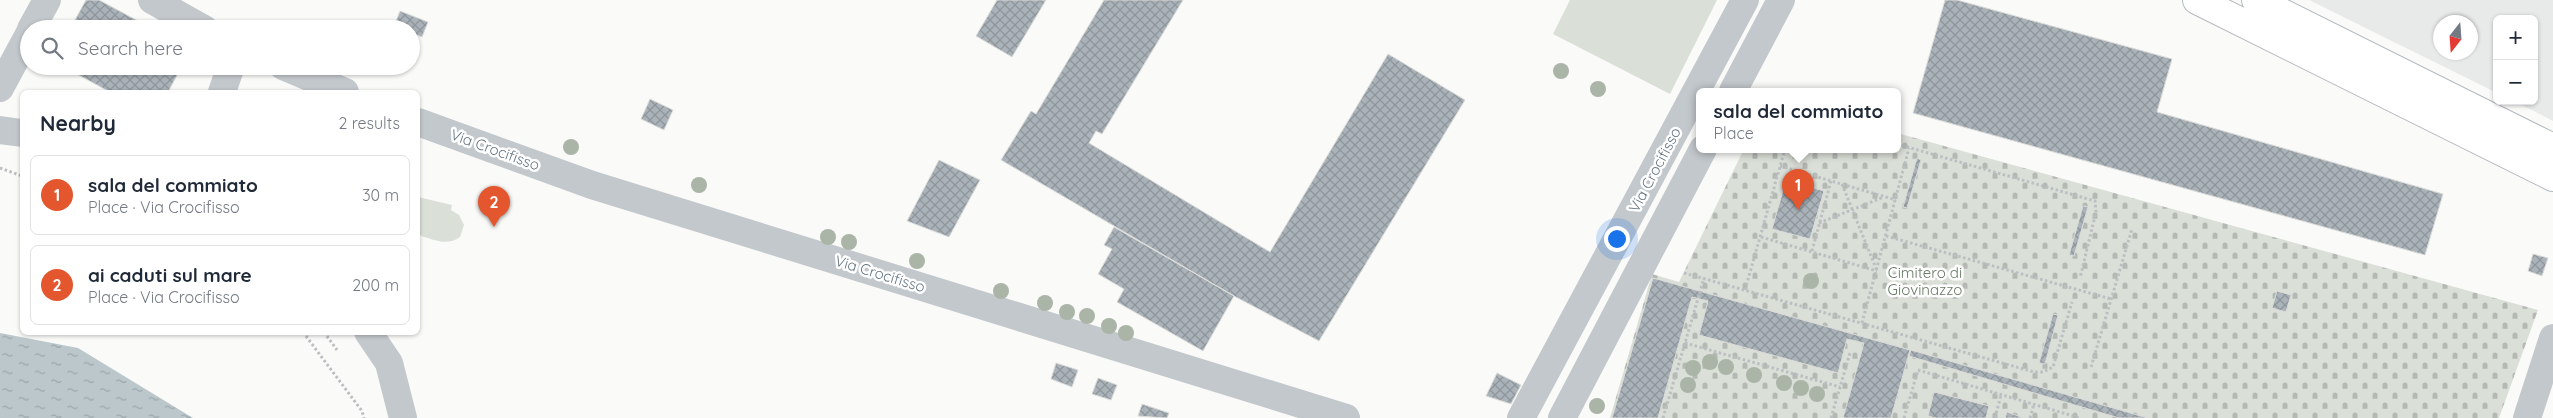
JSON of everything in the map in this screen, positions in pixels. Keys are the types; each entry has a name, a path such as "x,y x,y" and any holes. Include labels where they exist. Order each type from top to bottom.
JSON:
{"main road":[{"path":"2197,0 2553,177"},
{"path":"2256,0 2553,148"}],"street":[{"path":"36,20 46,0"},
{"path":"152,0 188,20"},
{"name":"Via Crocifisso","path":"1698,88 1745,0"},
{"path":"1735,88 1781,0"},
{"path":"0,88 20,51"},
{"path":"223,90 228,75"},
{"path":"300,75 322,87 336,90"},
{"name":"Via Crocifisso","path":"1521,418 1696,91"},
{"name":"Via Crocifisso","path":"420,123 592,185 1346,418"},
{"path":"0,130 20,133"},
{"path":"1562,418 1701,153"},
{"path":"370,335 389,363 403,418"},
{"path":"2527,418 2553,338"}],"path":[{"path":"1901,145 2095,201 2096,212 2080,278"},
{"path":"1862,323 1909,148"},
{"path":"1745,290 1784,153"},
{"path":"1780,166 1896,200"},
{"path":"0,168 20,175"},
{"path":"1812,251 1830,181"},
{"path":"1842,184 1877,271"},
{"path":"1819,223 1885,196"},
{"path":"2091,367 2132,229"},
{"path":"1886,236 2111,299"},
{"path":"1761,237 1877,271"},
{"path":"1684,273 2034,372 2043,372 2052,367 2072,302"},
{"path":"1664,418 1704,278"},
{"path":"305,335 362,410 364,418"},
{"path":"1685,343 1840,386"},
{"path":"1831,418 1850,353"},
{"path":"1904,418 1918,370 2080,418"},
{"path":"1994,418 2001,395"},
{"path":"2030,418 2034,404"}],"shaded area":[{"path":"2309,0 2553,0 2553,121 2522,105 2538,105 2538,15 2493,15 2493,91"}],"green space":[{"path":"1570,0 1717,0 1670,94 1553,34"},
{"name":"Cimitero di Giovinazzo","path":"1901,134 2538,310 2499,418 1610,418 1652,274 1679,282 1742,153 1901,153"},
{"path":"420,197 452,205 451,210 459,215 464,225 460,237 455,240 445,242 420,236"}],"water":[{"path":"0,333 78,348 193,418 0,418"}],"building":[{"path":"86,0 99,0 136,20 75,20"},
{"path":"997,0 1046,0 1012,57 976,36"},
{"path":"1104,0 1183,0 1102,134 1096,131 1089,143 1270,252 1388,54 1465,100 1319,341 1234,296 1001,160 1031,111 1036,114"},
{"path":"1945,0 1957,0 2172,59 2157,112 2443,194 2425,255 1913,113"},
{"path":"400,11 428,22 422,37 420,36 420,20 396,20"},
{"path":"79,75 177,75 169,90 106,90"},
{"path":"650,99 673,110 664,130 641,119"},
{"path":"1917,158 1921,160 1907,208 1903,207"},
{"path":"939,160 980,180 949,237 907,221"},
{"path":"1786,180 1824,191 1810,239 1772,229"},
{"path":"2083,206 2088,207 2074,256 2069,255"},
{"path":"1114,227 1234,296 1203,351 1117,302 1124,289 1098,274 1112,249 1104,245"},
{"path":"2533,254 2548,258 2542,276 2528,271"},
{"path":"1653,278 1910,350 1891,418 1843,418 1864,343 1847,339 1838,373 1699,335 1708,301 1692,297 1658,418 1612,418"},
{"path":"2277,291 2291,295 2286,312 2272,308"},
{"path":"2053,314 2058,315 2045,364 2039,363"},
{"path":"1911,350 2148,418 2119,418 1909,356"},
{"path":"1056,363 1078,370 1072,387 1051,379"},
{"path":"1497,373 1521,385 1511,404 1486,396"},
{"path":"1098,378 1117,385 1111,400 1092,394"},
{"path":"1934,392 1989,406 1986,418 1936,418 1928,416"},
{"path":"1142,404 1169,413 1167,418 1138,416"},
{"path":"2007,412 2021,417 2021,418 2005,418"}],"place":[{"name":"sala del commiato","path":"1798,210"},
{"name":"ai caduti sul mare","path":"494,227"}]}
